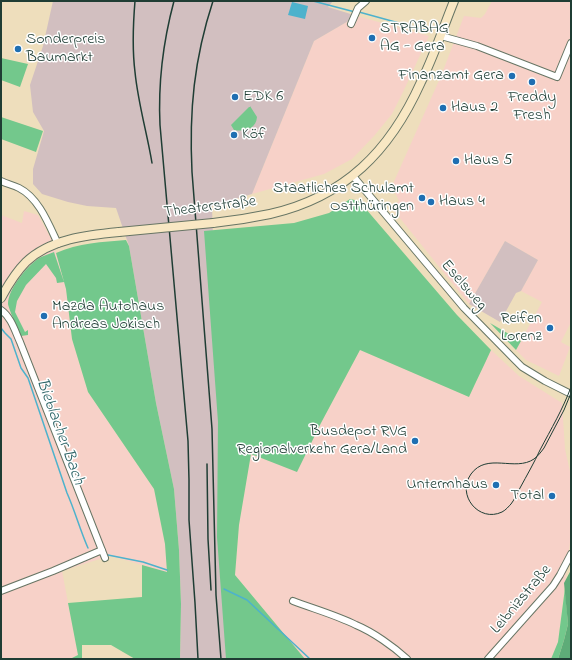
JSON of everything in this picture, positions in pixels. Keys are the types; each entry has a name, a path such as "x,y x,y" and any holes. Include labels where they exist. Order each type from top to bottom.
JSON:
{"main road":[{"name":"Theaterstraße","path":"1,298 13,277 34,255 72,239 88,235 242,220 271,214 306,203 325,194 353,176 370,161 382,147 393,133 407,110 421,83 454,1"}],"street":[{"path":"351,24 358,8 366,1"},
{"path":"441,36 477,46 557,77 571,43"},
{"name":"Eselsweg","path":"353,176 464,308 522,367 545,381 571,392"},
{"path":"1,182 20,188 30,195 37,204 58,244"},
{"path":"1,310 9,318 20,342 105,558"},
{"path":"1,592 102,550"},
{"name":"Leibnizstraße","path":"488,659 553,586 571,554"},
{"path":"292,601 357,625 383,640 407,659"}],"shaded area":[{"path":"53,1 333,1 328,7 357,16 314,41 252,194 212,206 220,458 231,659 180,659 181,604 179,550 174,489 156,403 129,246 116,208 87,206 68,202 42,194 33,184 33,169 44,131 33,112 30,85 43,46"},
{"path":"492,1 571,1 571,35 568,44 571,45 571,322 561,342 570,347 559,376 526,360 516,350 542,302 521,291 538,260 505,241 469,304 391,207 399,201 392,186 441,76 464,16 481,18"},
{"path":"357,16 429,36 392,114 352,159 324,174 252,194 314,41"},
{"path":"24,211 38,215 53,242 66,289 72,339 88,392 154,489 165,544 167,573 109,556 62,571 78,655 70,659 1,659 1,215 22,223"},
{"path":"505,241 538,260 521,291 516,293 500,322 469,304"},
{"path":"360,350 469,397 491,350 519,376 562,403 565,449 571,476 571,534 558,642 551,659 305,659 235,575 239,525 251,454 297,471"}],"green space":[{"path":"1,58 28,64 20,87 1,80"},
{"path":"250,106 257,117 255,124 246,130 234,130 231,125"},
{"path":"1,117 43,131 36,152 1,139"},
{"path":"350,199 359,201 457,315 491,350 469,397 360,350 297,472 251,454 239,525 235,575 305,659 226,659 217,537 218,422 204,231 294,223 329,213"},
{"path":"126,240 129,246 156,403 174,489 179,550 181,604 180,659 135,659 111,645 82,645 82,659 70,659 78,655 68,603 142,597 142,565 167,572 165,544 154,489 88,392 72,339 66,289 56,253 82,245"},
{"path":"54,252 64,282 57,283 56,278 46,264 26,285 17,301 15,312 25,332 28,330 28,335 21,336 8,304 11,292 19,278 34,262 39,258"},
{"path":"490,323 521,341 516,350"},
{"path":"571,570 571,659 558,659 568,624 564,583"},
{"path":"565,588 568,624 558,659 551,659 558,642"}],"water":[{"path":"292,2 308,6 305,19 288,15"}],"waterway":[{"path":"313,1 355,12"},
{"path":"359,12 428,31"},
{"name":"Bieblacher Bach","path":"1,328 11,339 21,368 28,378 67,493 88,548"},
{"name":"Bieblacher Bach","path":"108,555 143,562 167,570"},
{"name":"Bieblacher Bach","path":"224,589 247,600 310,659"}],"tram line":[{"path":"571,387 557,419 540,450 538,455 535,460 515,498 511,504 502,512 493,514 485,514 472,505 466,490 467,482 471,474 485,464 518,464 526,462 534,459 535,458 537,457 544,448 564,410 571,393"}],"railway":[{"path":"135,1 133,36 136,84 152,163"},
{"path":"174,1 162,63 160,125 188,441 189,520 198,659"},
{"path":"213,1 201,44 194,85 191,150 212,429 216,595 221,659"},
{"path":"207,464 208,539 211,590"}],"place":[{"name":"STRABAG AG - Gera","path":"372,38"},
{"name":"Sonderpreis Baumarkt","path":"18,49"},
{"name":"Finanzamt Gera","path":"512,76"},
{"name":"Freddy Fresh","path":"532,82"},
{"name":"EDK 6","path":"235,97"},
{"name":"Haus 2","path":"443,108"},
{"name":"Köf","path":"234,135"},
{"name":"Haus 5","path":"456,161"},
{"name":"Staatliches Schulamt Ostthüringen","path":"422,198"},
{"name":"Haus 4","path":"431,202"},
{"name":"Mazda Autohaus Andreas Jokisch","path":"44,316"},
{"name":"Reifen Lorenz","path":"550,328"},
{"name":"Busdepot RVG Regionalverkehr Gera/Land","path":"415,441"},
{"name":"Untermhaus","path":"496,485"},
{"name":"Total","path":"552,496"}]}
